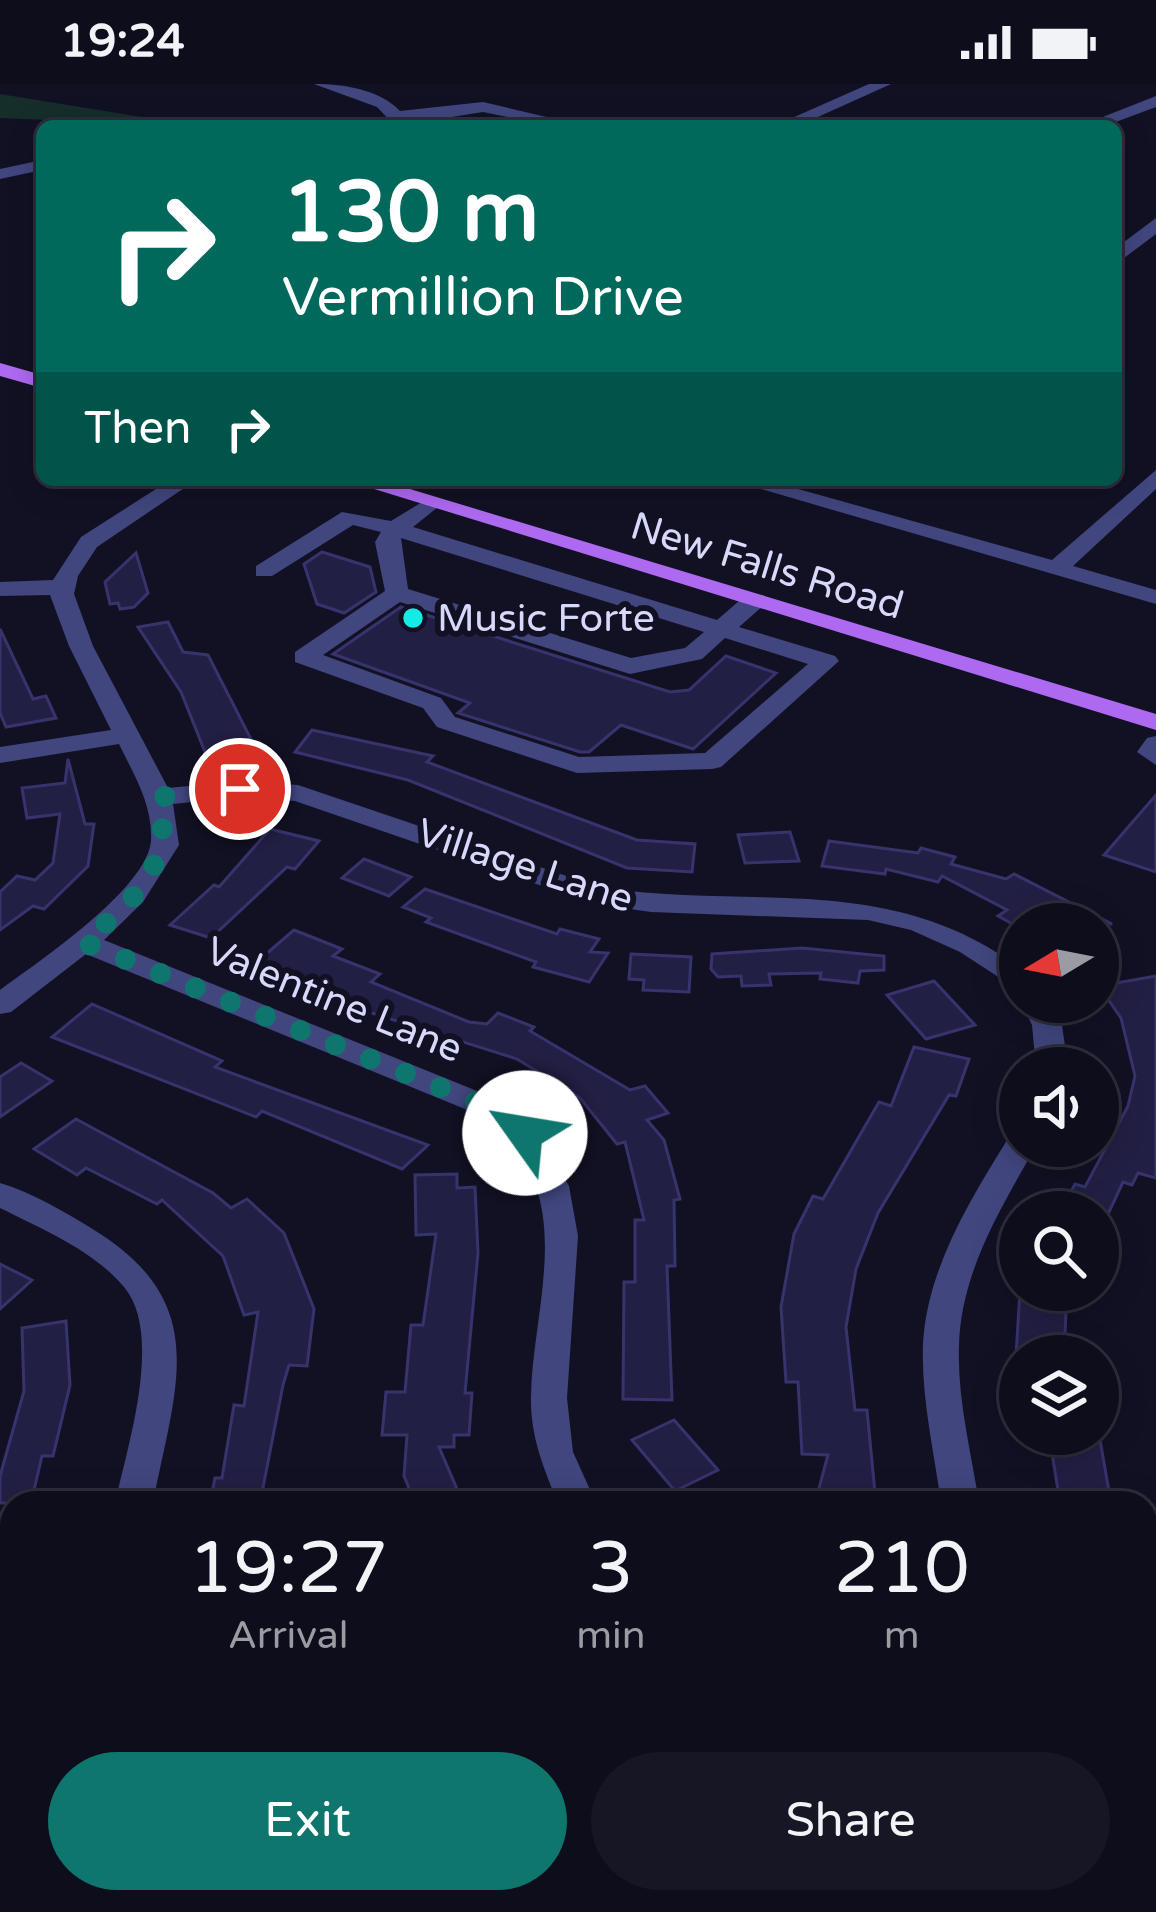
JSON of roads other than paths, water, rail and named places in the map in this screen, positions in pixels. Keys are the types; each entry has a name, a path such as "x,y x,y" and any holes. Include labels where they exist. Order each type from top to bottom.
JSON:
{"main road":[{"path":"0,369 36,380"},
{"name":"New Falls Road","path":"376,486 1156,722"}],"street":[{"path":"322,84 366,96 401,120"},
{"path":"797,120 884,84"},
{"path":"1105,120 1156,101"},
{"path":"408,120 483,107 547,120"},
{"path":"0,174 36,167"},
{"path":"1122,254 1156,224"},
{"path":"1058,568 1156,477"},
{"path":"0,1005 83,942 133,896 165,845 159,797 81,646 66,610 63,587 89,542 176,486"},
{"path":"762,486 1156,597"},
{"path":"827,504 847,486"},
{"path":"397,592 388,542 395,529 432,503"},
{"path":"264,572 350,517 826,661 712,761 577,765 446,722 432,703 304,657 397,592"},
{"path":"0,589 63,587"},
{"path":"397,592 630,666 693,654 755,599"},
{"path":"0,755 127,735"},
{"path":"1156,744 1150,752 1156,757"},
{"name":"Village Lane","path":"159,797 240,789 298,793 594,895 642,906 702,910 816,903 887,912 965,940 999,966"},
{"name":"Valentine Lane","path":"83,942 476,1102 525,1133 545,1160 556,1188 562,1231 551,1374 552,1449 572,1491"},
{"path":"959,1491 943,1371 946,1306 976,1223 1008,1167"},
{"path":"0,1194 110,1251 134,1270 157,1306 157,1375 136,1491"}],"place":[{"name":"Music Forte","path":"413,618"}]}
